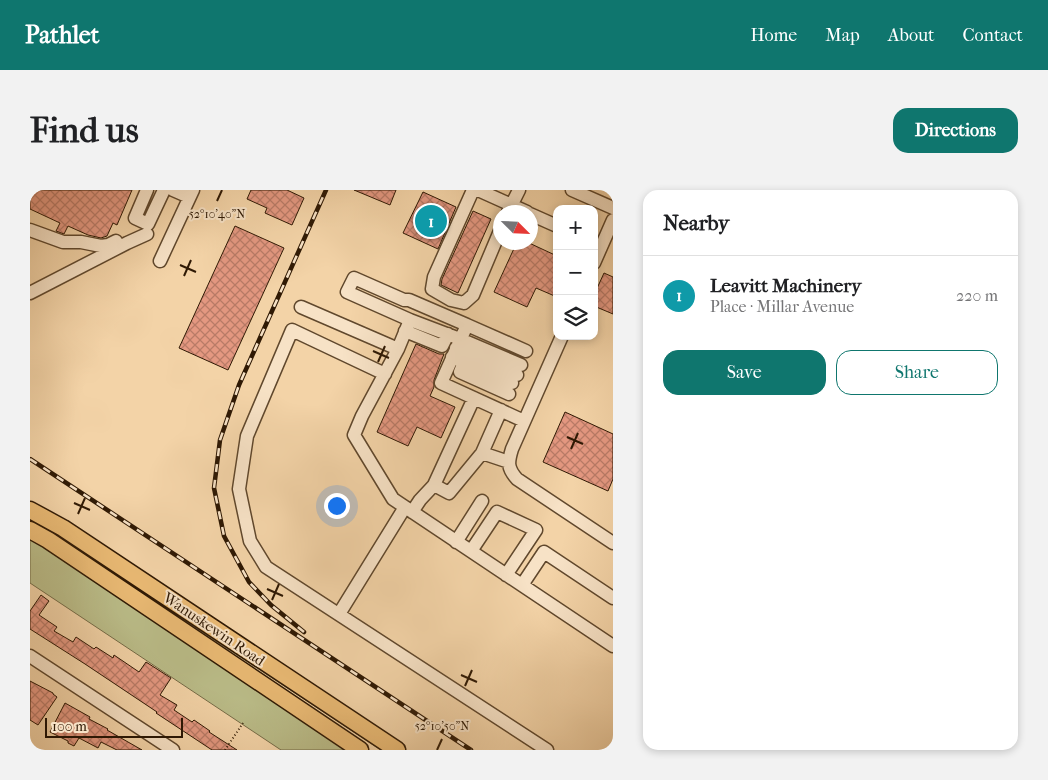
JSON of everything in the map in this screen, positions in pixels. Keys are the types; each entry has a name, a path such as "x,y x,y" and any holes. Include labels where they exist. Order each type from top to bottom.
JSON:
{"main road":[{"name":"Wanuskewin Road","path":"30,510 72,534 397,750"},
{"name":"Wanuskewin Road","path":"30,530 48,540 360,750"}],"street":[{"path":"147,190 135,218 144,232 168,245"},
{"path":"31,290 144,232 164,190"},
{"path":"160,261 191,194 173,190"},
{"path":"473,190 434,277 432,289 452,300 464,303 473,295 493,248"},
{"path":"478,190 503,205"},
{"path":"512,205 518,190"},
{"path":"572,190 613,208"},
{"path":"538,217 553,224"},
{"path":"603,246 613,220"},
{"path":"30,230 63,242 81,242 101,246 144,232"},
{"path":"454,344 464,362 515,379 454,344 408,325 347,292 354,278 526,351"},
{"path":"301,307 398,349"},
{"path":"408,325 398,349 362,416 354,435 393,499 613,646"},
{"path":"467,325 454,344 441,383 524,421"},
{"path":"385,374 292,330 247,436 239,488 250,542 266,567 547,750"},
{"path":"560,340 512,449 508,465 517,479 613,543"},
{"path":"339,614 408,509 420,500 434,485 474,398"},
{"path":"434,485 449,493 482,453 501,410"},
{"path":"482,453 509,462"},
{"path":"456,542 482,501"},
{"path":"471,551 498,512 536,530 506,575"},
{"path":"522,585 544,552 613,598"},
{"path":"30,656 173,750"}],"path":[{"path":"225,750 243,722"}],"green space":[{"path":"30,517 388,750 381,750 62,539 30,521"},
{"path":"30,539 325,733 344,750 281,750 30,583"}],"building":[{"path":"30,190 132,190 117,225 113,223 107,236 101,238 88,235 68,226 64,234 56,231 60,223 30,209"},
{"path":"251,190 287,190 304,198 292,225 265,213 267,208 247,199"},
{"path":"354,190 396,190 390,205"},
{"path":"423,192 456,207 438,249 403,233"},
{"path":"473,211 491,219 458,293 441,285 442,279"},
{"path":"235,226 284,248 228,370 179,348"},
{"path":"538,247 553,254 553,295 536,288 527,307 494,292 513,250 538,250"},
{"path":"604,273 613,277 613,314 598,308 598,286"},
{"path":"416,344 439,354 444,354 430,396 455,407 441,438 417,427 408,446 377,432"},
{"path":"565,412 613,434 613,479 608,491 543,462"},
{"path":"41,595 49,601 39,615 57,627 54,631 73,642 76,637 94,649 96,647 113,658 114,655 139,672 146,662 171,678 160,695 177,705 174,710 192,722 194,720 237,750 212,750 30,629 30,611"},
{"path":"30,681 57,697 38,725 30,720"},
{"path":"65,703 142,750 117,750 101,742 98,748 79,738 74,746 68,743 68,741 50,732"}],"railway":[{"path":"304,632 271,605 249,582 224,536 214,488 220,440 239,385 326,190"},
{"path":"30,459 471,750"}],"place":[{"name":"Leavitt Machinery","path":"431,221"}]}
